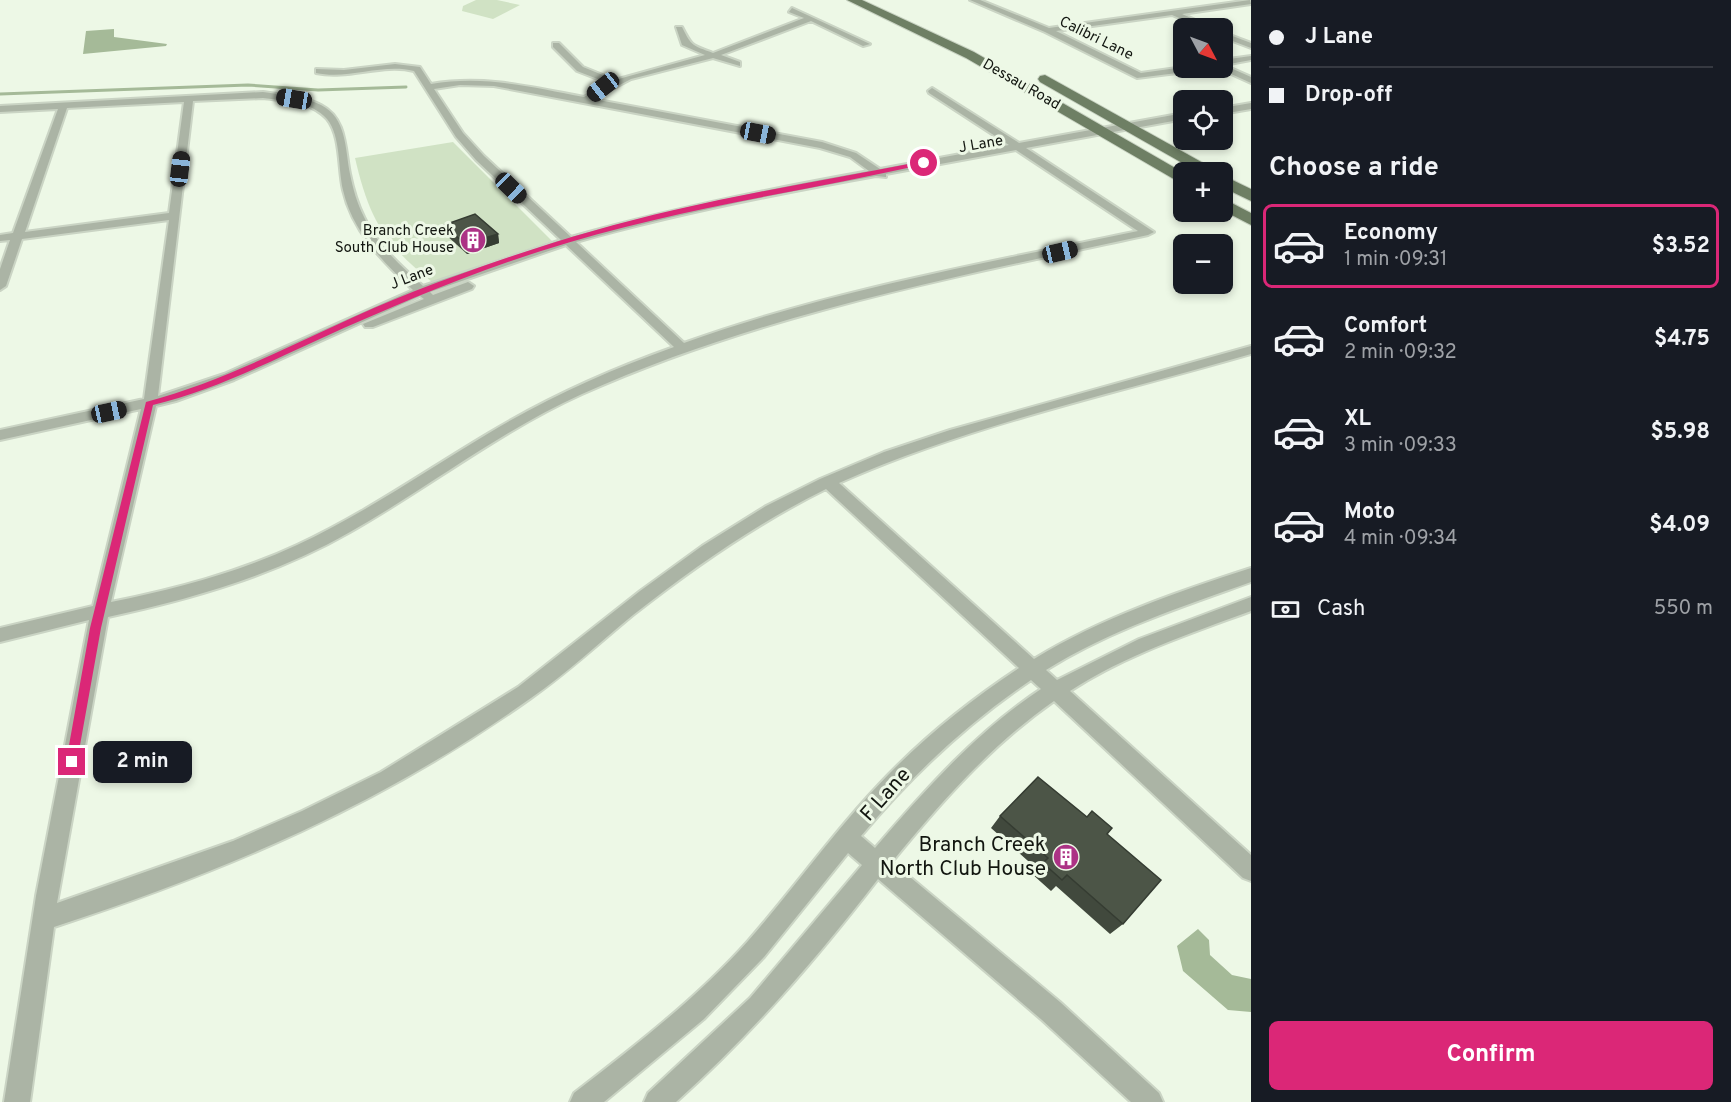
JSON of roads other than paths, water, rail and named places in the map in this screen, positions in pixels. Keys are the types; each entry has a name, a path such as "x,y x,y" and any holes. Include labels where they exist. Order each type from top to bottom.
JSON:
{"main road":[{"name":"Dessau Road","path":"853,0 970,55 1173,174"},
{"path":"885,0 904,9"},
{"path":"922,32 943,26"},
{"name":"Dessau Road","path":"1031,71 1191,162"},
{"path":"1233,186 1251,196"},
{"path":"1233,209 1251,220"}],"street":[{"name":"Calibri Lane","path":"974,0 1048,30 1140,76 1173,71"},
{"path":"1048,30 1251,2"},
{"path":"792,10 866,44"},
{"path":"1173,13 1185,18"},
{"path":"586,100 613,82 714,55 773,30 812,19"},
{"path":"680,29 687,45 737,64"},
{"path":"1233,39 1251,46"},
{"path":"556,45 580,69 613,82"},
{"path":"1233,62 1251,58"},
{"path":"319,71 348,73 406,66 417,69 459,135 480,158 681,347"},
{"path":"1233,71 1251,80"},
{"path":"429,87 480,82 831,147 862,160 882,175"},
{"path":"0,635 206,587 318,544 534,414 581,389 681,347 812,307 1148,232 933,91"},
{"path":"0,109 277,96 309,102 329,112 337,127 352,204 358,218 380,252 432,300"},
{"path":"17,1102 44,919 100,612 149,404 189,99"},
{"path":"0,286 63,106"},
{"path":"1233,109 1251,106"},
{"path":"1104,134 1125,125 1173,118"},
{"path":"1104,134 1139,132 1173,126"},
{"name":"J Lane","path":"0,435 171,398 229,377 422,291 571,245 882,175 1104,134"},
{"path":"0,238 174,216"},
{"name":"J Lane","path":"305,344 375,322 571,245"},
{"path":"44,919 202,864 278,833 350,799 510,703 544,679 669,577 735,532 795,498 856,469 992,422 1251,350"},
{"path":"829,482 1251,870"},
{"name":"F Lane","path":"583,1102 643,1054 754,951 905,772 945,733 984,702 1032,669 1075,645 1137,616 1251,575"},
{"name":"F Lane","path":"657,1102 744,1023 790,971 876,862 935,793 969,758 1007,725 1055,691 1093,668 1145,643 1251,604"},
{"path":"848,839 1051,1011 1150,1102"}],"waterway":[{"path":"0,94 248,85 318,90 406,87"}],"place":[{"name":"Branch Creek South Club House","path":"473,240"},
{"name":"Branch Creek North Club House","path":"1066,857"}]}
